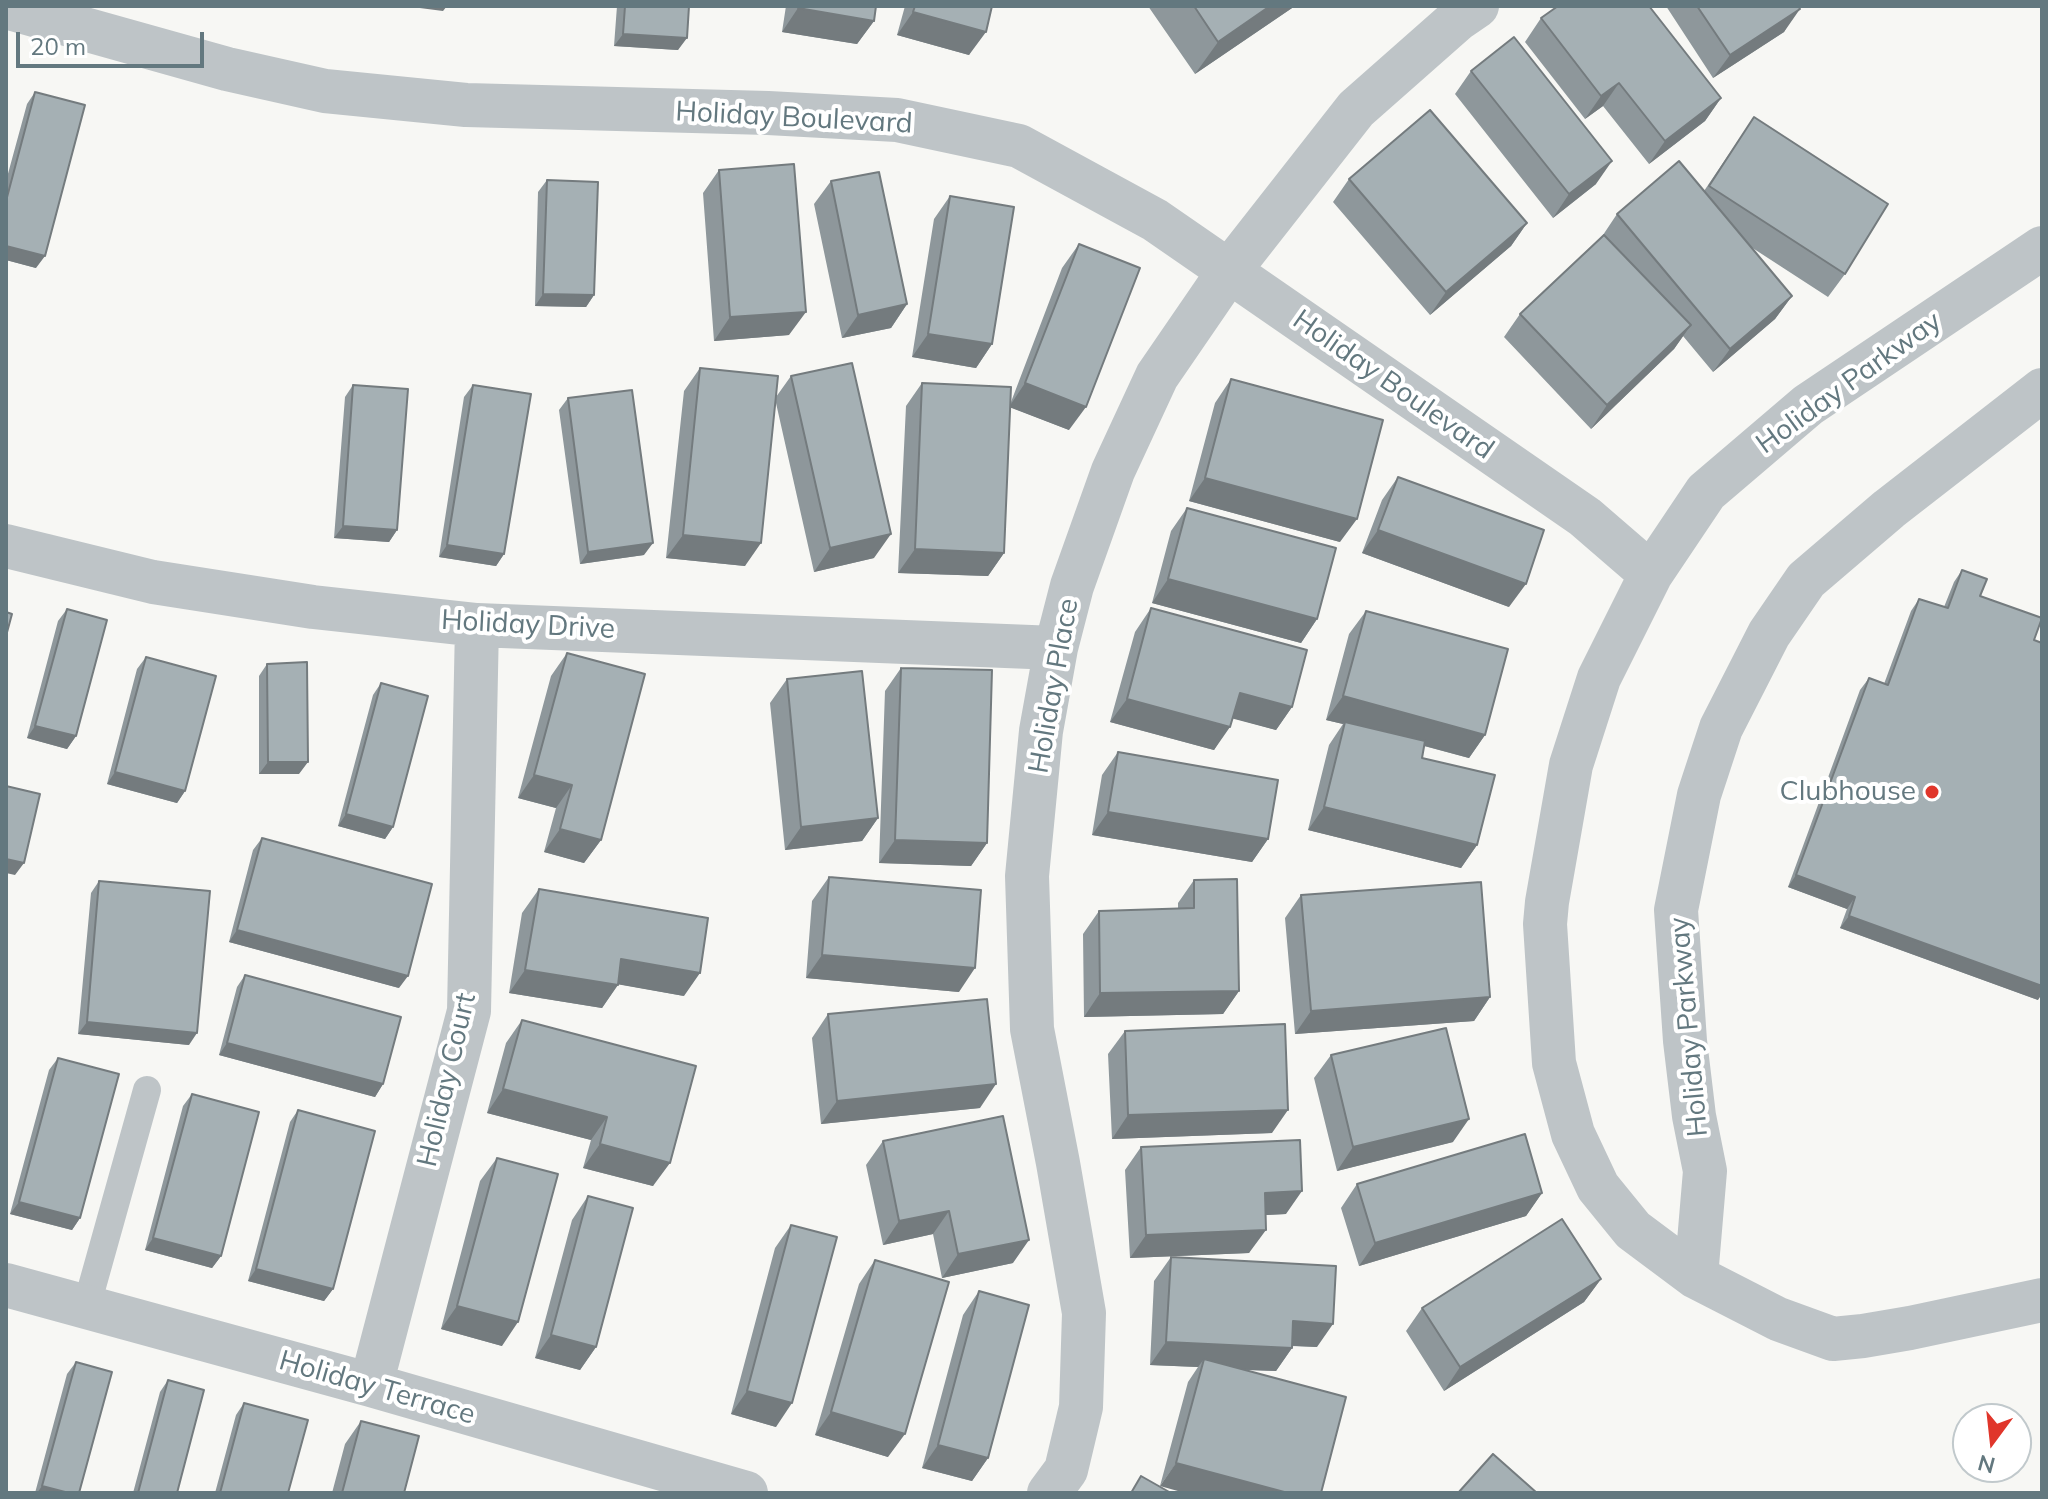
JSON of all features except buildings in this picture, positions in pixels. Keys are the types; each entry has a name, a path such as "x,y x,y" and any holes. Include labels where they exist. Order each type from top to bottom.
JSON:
{"street":[{"name":"Holiday Place","path":"1049,1493 1066,1470 1081,1407 1084,1313 1032,1029 1027,876 1041,731 1056,648 1072,586 1113,471 1157,376 1229,271 1356,109 1458,19 1477,6"},
{"name":"Holiday Boulevard","path":"6,7 227,69 325,91 466,105 768,113 897,120 1019,146 1155,220 1585,517 1651,574"},
{"name":"Holiday Parkway","path":"2042,248 1808,405 1706,492 1651,574 1599,678 1571,765 1545,924 1554,1063 1573,1134 1598,1187 1633,1230 1696,1277 1778,1319 1833,1339 1910,1328 2042,1300"},
{"name":"Holiday Parkway","path":"1696,1277 1705,1171 1687,1056 1676,910 1699,795 1721,728 1769,634 1806,580 1889,509 2042,390"},
{"name":"Holiday Drive","path":"6,546 153,582 313,607 477,625 1056,648"},
{"name":"Holiday Court","path":"371,1385 469,1011 477,625"},
{"name":"Holiday Terrace","path":"6,1285 371,1385 746,1493"}],"lane":[{"path":"86,1308 147,1090"}],"place":[{"name":"Clubhouse","path":"1932,792"}]}
